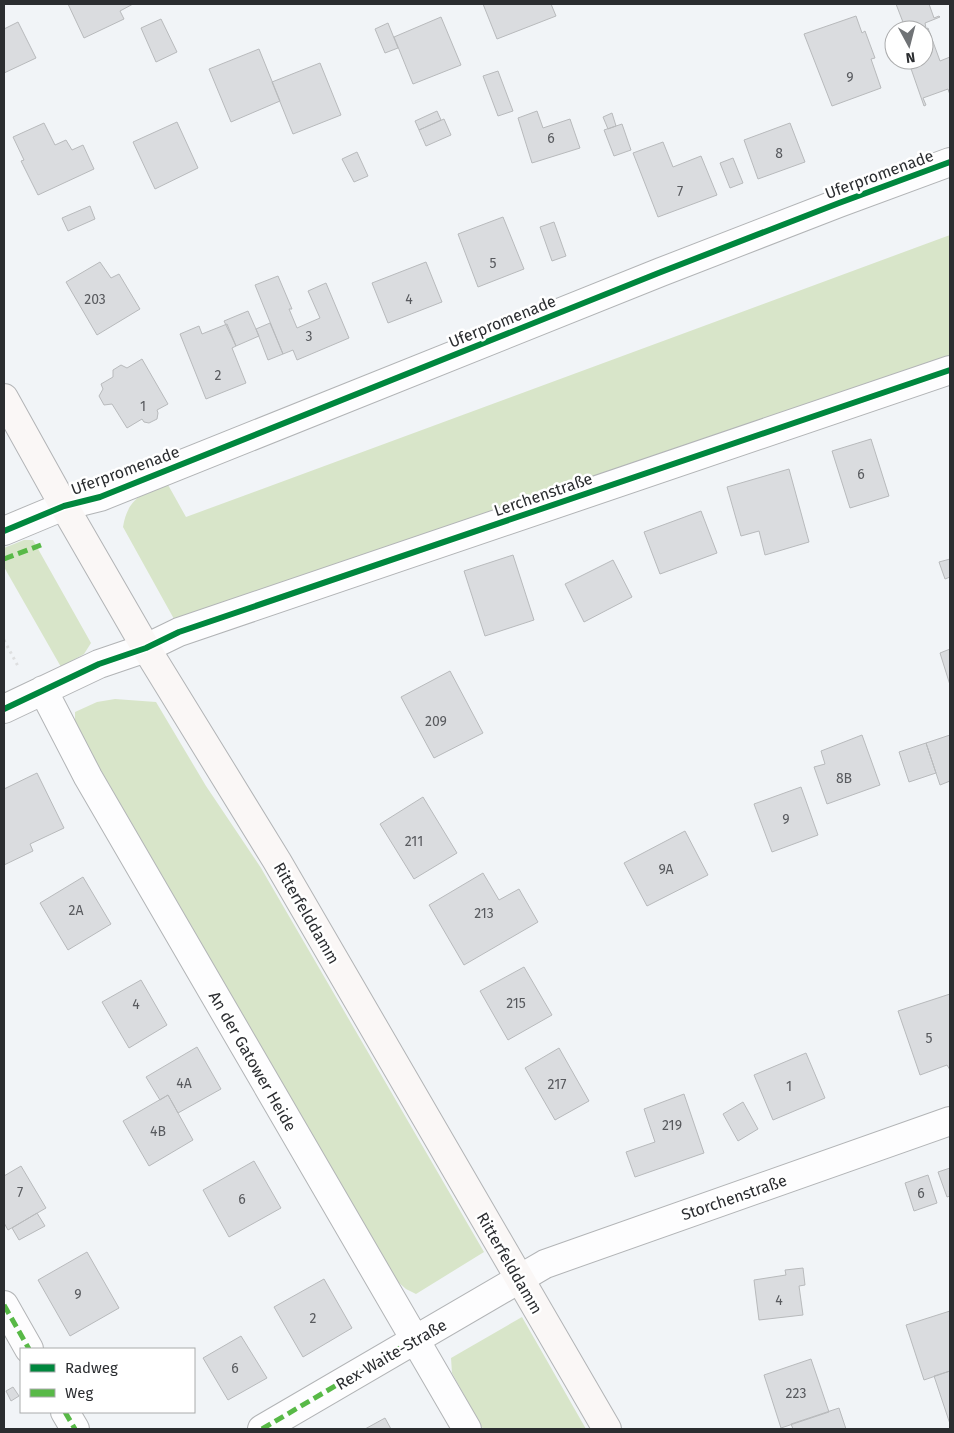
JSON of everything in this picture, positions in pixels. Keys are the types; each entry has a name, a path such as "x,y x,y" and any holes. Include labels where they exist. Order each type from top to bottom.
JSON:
{"main road":[{"name":"Ritterfelddamm","path":"4,398 146,648 276,861 607,1429"}],"street":[{"name":"Uferpromenade","path":"4,531 64,506 100,497 652,276 950,162"},
{"name":"Lerchenstraße","path":"4,709 99,664 146,648 188,629 950,370"},
{"name":"An der Gatower Heide","path":"43,690 88,777 467,1429"},
{"name":"Storchenstraße","path":"519,1278 545,1264 950,1121"},
{"name":"Rex-Waite-Straße","path":"262,1429 519,1278"},
{"path":"4,1305 28,1348"},
{"path":"66,1413 75,1429"}],"green space":[{"path":"950,235 950,356 180,619 174,619 123,527 129,509 138,498 167,483 186,517"},
{"path":"24,540 33,540 91,643 84,654 61,667 4,567 4,548"},
{"path":"115,699 156,702 206,786 261,868 484,1252 416,1294 398,1282 81,736 75,721 75,712 97,702"},
{"path":"522,1317 586,1429 483,1429 452,1373 451,1358"}],"building":[{"path":"68,4 133,4 120,11 124,19 84,38"},
{"path":"483,4 551,4 556,16 497,39"},
{"path":"896,4 929,4 934,18 940,17 932,20 902,20"},
{"path":"856,16 862,33 865,31 875,58 871,59 881,88 832,106 804,34"},
{"path":"441,17 461,65 413,84 394,37"},
{"path":"161,19 177,52 156,62 141,28"},
{"path":"18,22 36,58 4,73 4,29"},
{"path":"388,23 398,48 385,53 375,29"},
{"path":"934,44 940,61 950,57 950,95 948,89 923,98 926,105 924,106 911,70 934,70"},
{"path":"259,49 280,101 231,122 209,69"},
{"path":"320,63 341,115 293,134 272,82"},
{"path":"498,71 513,111 498,116 483,76"},
{"path":"437,111 441,120 419,130 415,121"},
{"path":"537,111 543,128 570,119 580,148 532,163 518,118"},
{"path":"612,113 616,126 608,129 603,117"},
{"path":"444,119 451,135 426,146 419,130"},
{"path":"177,122 198,168 155,189 133,142"},
{"path":"44,123 55,145 66,140 72,150 83,145 94,169 38,195 21,161 24,160 13,137"},
{"path":"790,123 805,162 758,179 744,140"},
{"path":"622,124 631,150 614,156 604,130"},
{"path":"663,142 673,167 701,156 717,195 658,217 633,153"},
{"path":"357,152 368,176 354,182 342,159"},
{"path":"733,158 743,183 730,188 720,163"},
{"path":"90,206 95,219 68,231 62,218"},
{"path":"503,217 524,269 478,287 458,234"},
{"path":"554,222 566,256 552,261 540,227"},
{"path":"100,262 111,278 119,274 140,309 97,335 66,282"},
{"path":"426,262 442,302 388,323 372,283"},
{"path":"278,276 292,309 289,309 297,328 320,318 308,291 326,283 349,338 297,360 293,350 283,354 255,285"},
{"path":"248,311 259,336 236,346 224,321"},
{"path":"270,323 283,354 268,360 256,329"},
{"path":"227,324 236,346 232,348 246,383 206,399 180,334 199,326 202,334"},
{"path":"142,359 168,404 157,410 157,419 149,423 144,422 142,419 127,428 112,404 104,405 99,396 103,389 101,384 113,377 113,370 121,365 127,368"},
{"path":"871,439 889,496 850,508 832,451"},
{"path":"789,469 809,542 765,555 759,531 741,536 727,487"},
{"path":"701,511 717,553 660,574 644,532"},
{"path":"513,555 534,620 485,636 464,571"},
{"path":"950,559 950,577 945,579 939,562"},
{"path":"613,560 632,597 584,622 565,584"},
{"path":"950,649 950,685 940,653"},
{"path":"450,671 483,733 434,758 401,697"},
{"path":"862,735 880,785 827,804 814,767 825,764 821,751"},
{"path":"950,735 950,781 940,785 926,743"},
{"path":"926,743 936,773 909,782 899,752"},
{"path":"37,773 64,828 30,844 33,851 4,865 4,789"},
{"path":"801,787 818,835 772,852 754,804"},
{"path":"423,797 457,853 414,879 380,824"},
{"path":"685,831 708,875 647,906 624,863"},
{"path":"483,873 499,900 519,889 538,922 464,965 429,905"},
{"path":"83,877 111,924 68,950 40,903"},
{"path":"524,967 552,1015 508,1040 480,991"},
{"path":"141,980 167,1025 129,1048 102,1002"},
{"path":"950,994 950,1070 947,1065 920,1075 898,1011"},
{"path":"197,1047 221,1089 178,1113 168,1095 160,1100 146,1077"},
{"path":"559,1048 589,1101 555,1120 525,1068"},
{"path":"806,1053 825,1098 773,1120 754,1075"},
{"path":"684,1094 704,1153 635,1177 626,1152 655,1142 644,1109"},
{"path":"168,1095 193,1140 149,1166 123,1121"},
{"path":"743,1102 758,1129 738,1141 723,1114"},
{"path":"254,1161 281,1208 229,1237 203,1190"},
{"path":"21,1166 46,1208 8,1230 4,1223 4,1176"},
{"path":"950,1168 950,1196 947,1197 938,1172"},
{"path":"928,1175 937,1203 914,1211 905,1183"},
{"path":"37,1213 45,1226 19,1240 12,1228"},
{"path":"87,1252 119,1308 70,1336 38,1280"},
{"path":"803,1268 805,1285 799,1286 803,1315 759,1320 754,1280 786,1275 785,1270"},
{"path":"324,1279 352,1328 303,1357 274,1307"},
{"path":"950,1311 950,1371 924,1380 906,1325"},
{"path":"241,1336 267,1378 228,1400 203,1358"},
{"path":"811,1359 829,1412 781,1428 764,1375"},
{"path":"950,1371 950,1424 934,1376"},
{"path":"13,1387 19,1396 11,1401 6,1391"},
{"path":"839,1408 846,1429 793,1429 791,1424"},
{"path":"385,1418 391,1429 365,1429"}],"marked path":[{"path":"4,559 41,545"},
{"path":"4,1305 28,1348"},
{"path":"262,1429 415,1339"},
{"path":"66,1413 75,1429"}],"cycle path":[{"path":"4,531 64,506 100,497 661,272 950,162"},
{"path":"4,709 99,664 146,648 179,632 950,370"}]}
